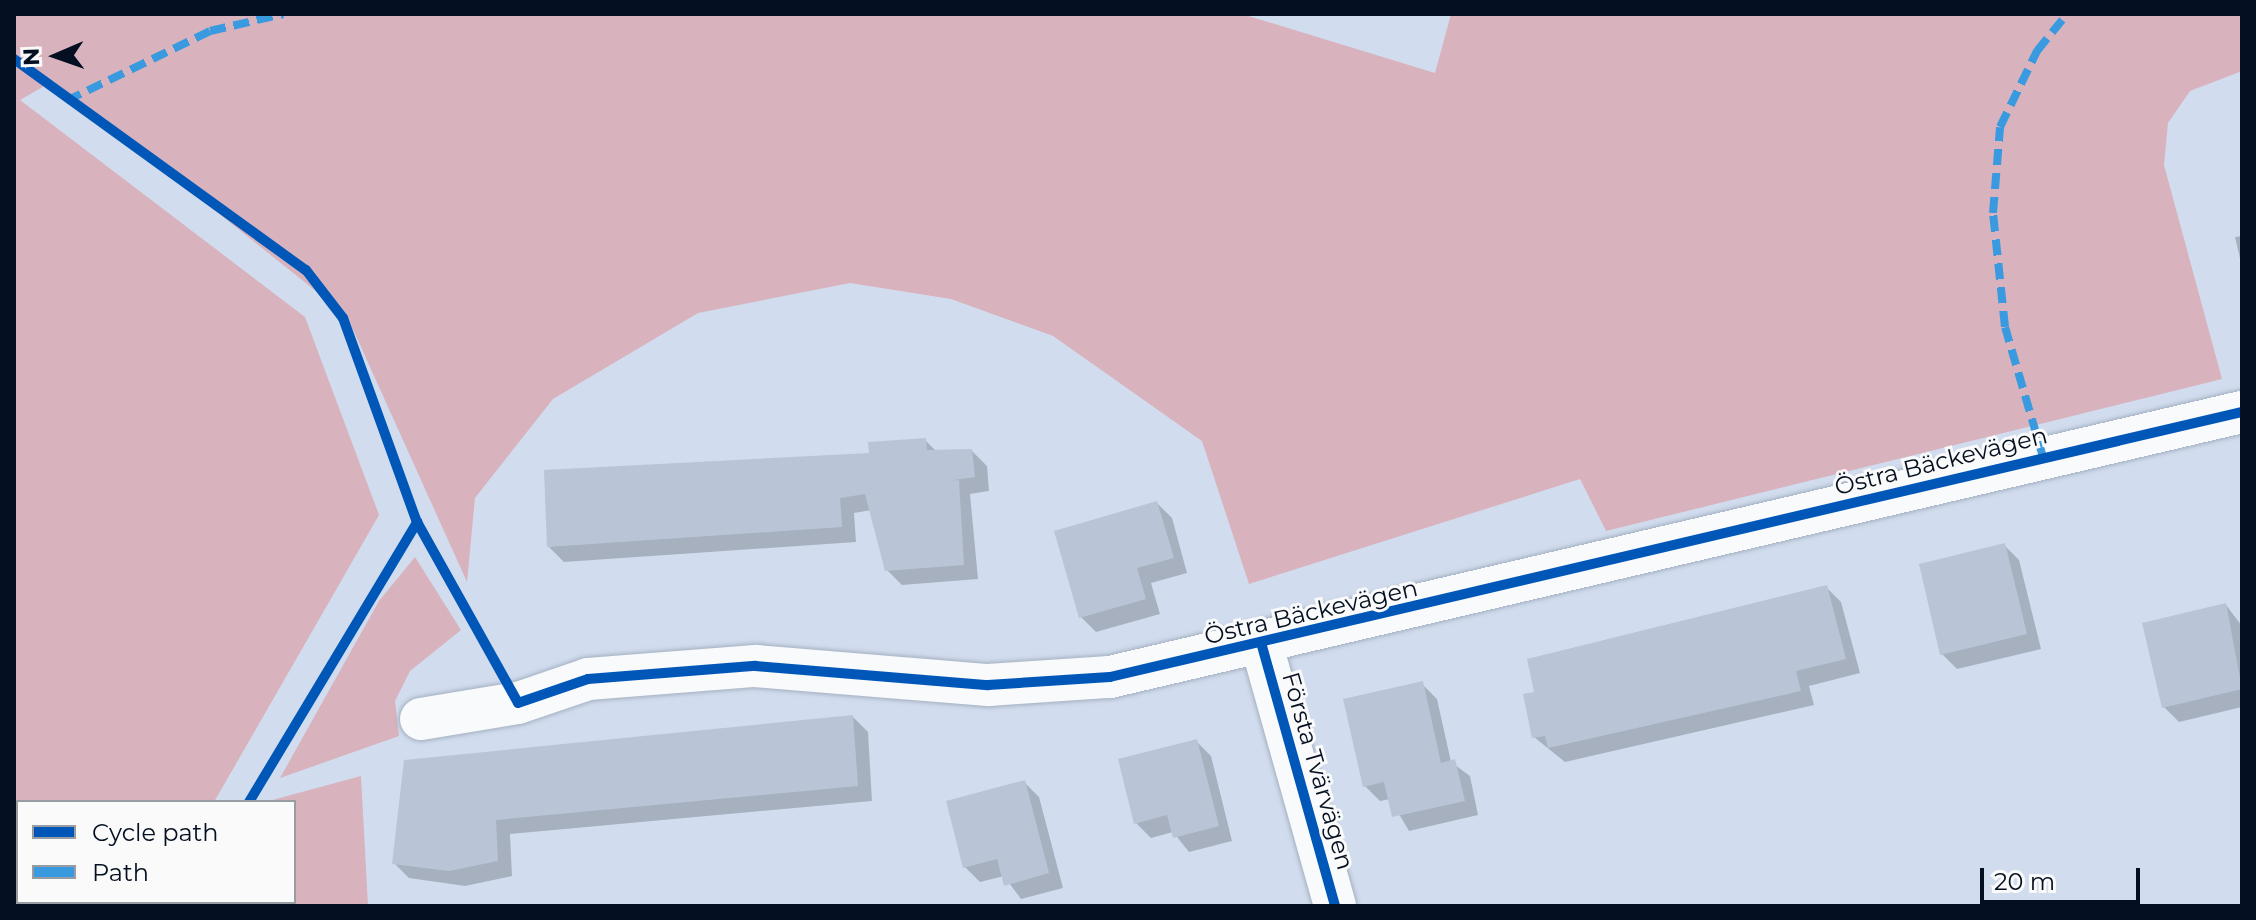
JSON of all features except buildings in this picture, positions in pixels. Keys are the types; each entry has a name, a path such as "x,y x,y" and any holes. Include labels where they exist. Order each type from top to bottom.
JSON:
{"street":[{"name":"Östra Bäckevägen","path":"421,719 518,703 588,679 755,666 1047,684 1262,646 2242,412"},
{"name":"Första Tvärvägen","path":"1262,646 1335,906"}],"shaded area":[{"path":"14,14 1242,14 1435,73 1451,14 2242,14 2242,71 2190,91 2168,123 2164,165 2222,379 1606,531 1580,479 1249,584 1202,441 1053,336 951,299 850,283 698,313 553,399 475,498 467,582 347,316 53,81 20,100 305,317 379,515 215,800 16,800 16,904 154,906 14,906"},
{"path":"415,557 461,630 410,671 395,701 399,736 280,778 379,601"},
{"path":"361,776 368,906 206,906 296,904 296,800 272,800"}],"marked path":[{"path":"66,101 210,31 283,14"},
{"path":"2043,457 2005,327 1993,213 2000,127 2037,51 2067,14"}],"cycle path":[{"path":"14,59 306,270 343,318 417,522 518,703 588,679 755,666 988,685 1110,677 2242,412"},
{"path":"250,800 417,522"},
{"path":"1262,646 1335,906"}]}
